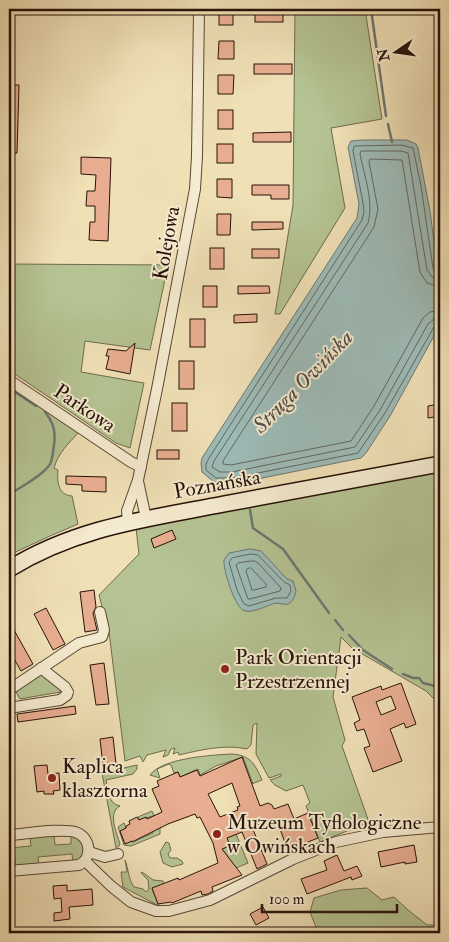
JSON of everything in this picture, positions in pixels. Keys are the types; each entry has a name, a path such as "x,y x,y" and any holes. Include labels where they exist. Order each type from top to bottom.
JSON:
{"main road":[{"name":"Poznańska","path":"9,569 39,552 63,542 128,522 440,464"}],"street":[{"name":"Kolejowa","path":"128,522 127,511 141,466 174,308 195,189 199,9"},
{"name":"Parkowa","path":"9,380 132,462 141,466"},
{"name":"Kolejowa","path":"138,480 146,518"},
{"path":"9,690 79,643 102,637 104,630 100,612"},
{"path":"9,708 60,700 67,696 67,689 41,668"},
{"path":"87,857 111,886 131,902 156,911 169,911 210,900 293,859 336,842 382,832 440,827"},
{"path":"9,835 73,832 84,837 88,845 87,857 79,865 9,871"},
{"path":"87,857 105,857 118,854"}],"green space":[{"path":"295,9 365,9 382,119 331,128 345,208 280,314 275,314 293,205"},
{"path":"9,264 168,265 150,350 85,341 81,372 144,383 130,448 116,443 9,370"},
{"path":"9,385 79,432 61,453 54,468 58,470 59,487 64,493 72,496 78,524 9,555"},
{"name":"Park Orientacji Przestrzennej","path":"440,471 440,705 426,691 352,648 341,637 333,697 345,740 342,746 369,822 320,842 306,806 310,803 303,785 286,791 275,785 270,780 281,776 281,774 269,778 256,754 257,723 253,725 251,745 247,749 221,747 179,755 178,752 173,754 175,748 171,749 168,755 163,757 166,750 147,755 143,762 140,756 125,761 109,632 99,595 139,554 136,528"},
{"path":"40,674 62,689 60,692 20,699 16,692 17,689"},
{"path":"232,754 248,758 257,769 262,780 253,784 243,757 216,766 200,775 198,769 180,777 178,772 174,773 169,764 157,769 160,778 150,775 156,769 176,761"},
{"path":"137,765 137,769 133,774 106,780 111,800 120,806 116,809 113,818 120,844 116,848 102,773"},
{"path":"152,811 160,828 160,834 131,846 124,845 118,827 124,823 126,828 120,832 125,843 133,842 153,833 152,831 159,828 153,816 139,820 138,817"},
{"path":"236,834 248,863 236,868 223,850 220,849 226,838"},
{"path":"71,835 83,845 84,849 81,857 73,864 72,854 38,857 39,866 15,867 15,858 9,858 9,848 31,846 30,837 54,836 55,845 71,844"},
{"path":"166,842 169,843 171,850 168,854 170,858 177,858 183,864 172,867 163,863 160,852"},
{"path":"125,860 134,887 143,889 146,892 149,889 148,880 142,872 153,880 163,881 164,884 152,889 159,906 123,887 121,872 127,872"},
{"path":"367,888 382,900 394,897 427,925 440,925 440,933 343,933 334,929 316,927 310,912 314,898 341,890"}],"water":[{"path":"407,140 416,144 418,148 430,211 440,286 440,325 390,416 361,458 233,484 214,482 202,472 202,458 357,218 359,204 348,147 351,141"},
{"path":"250,549 261,551 287,579 293,581 296,591 294,599 290,603 276,603 250,611 243,610 240,607 230,586 224,560 229,553"}],"building":[{"path":"219,9 233,9 233,25 219,25"},
{"path":"255,12 283,12 283,22 255,22"},
{"path":"219,41 234,41 234,59 218,59"},
{"path":"254,64 292,64 292,74 254,74"},
{"path":"218,75 234,75 233,94 218,94"},
{"path":"9,85 19,85 17,153 9,153"},
{"path":"218,110 233,110 233,129 218,129"},
{"path":"291,132 291,142 253,142 253,133"},
{"path":"217,144 233,144 233,163 217,163"},
{"path":"81,157 111,158 108,241 89,240 90,222 95,222 95,206 86,206 87,191 95,191 96,175 81,174"},
{"path":"217,179 232,179 232,198 217,197"},
{"path":"252,185 289,185 289,199 271,199 271,195 252,195"},
{"path":"217,214 231,214 230,235 217,235"},
{"path":"252,222 283,222 283,229 252,230"},
{"path":"210,248 224,248 224,269 210,269"},
{"path":"252,249 279,249 279,258 252,258"},
{"path":"203,286 217,286 217,307 203,307"},
{"path":"238,286 269,286 270,293 238,294"},
{"path":"257,314 257,322 234,323 234,315"},
{"path":"190,319 205,319 205,347 190,347"},
{"path":"135,343 130,374 106,369 109,356 106,356 108,349 126,351"},
{"path":"179,361 194,361 194,389 179,389"},
{"path":"172,403 187,403 187,431 172,431"},
{"path":"440,404 440,416 428,418 428,406"},
{"path":"157,450 179,450 179,459 157,459"},
{"path":"66,476 106,477 106,492 82,491 82,485 66,484"},
{"path":"172,530 176,539 154,548 151,539"},
{"path":"94,590 96,607 93,613 97,630 85,632 80,592"},
{"path":"46,608 65,644 53,650 34,614"},
{"path":"9,621 33,664 21,671 9,650"},
{"path":"104,663 109,704 96,705 90,665"},
{"path":"401,683 416,724 406,728 404,723 390,729 402,761 373,772 364,748 370,746 364,729 357,731 354,723 360,720 352,697 381,686 382,690","holes":["391,696 396,709 381,715 376,702"]},
{"path":"75,706 76,714 18,722 17,714"},
{"path":"113,737 116,764 103,766 100,739"},
{"path":"242,757 260,806 268,803 274,809 288,804 294,819 308,813 318,838 303,844 304,847 289,854 279,826 275,828 272,819 252,827 267,864 257,869 242,832 227,838 230,846 222,849 242,875 212,887 213,891 208,894 202,895 201,891 172,903 158,904 152,888 178,878 179,880 218,863 213,843 200,817 197,818 195,814 125,844 120,831 130,824 129,821 137,817 139,820 146,817 147,819 162,812 152,789 159,786 157,781 178,772 180,777 197,770 200,776","holes":["232,783 240,806 237,807 238,810 220,817 208,794"]},
{"path":"47,765 48,774 59,773 60,790 53,791 54,794 44,794 44,791 37,792 34,766"},
{"path":"414,845 417,862 405,864 405,862 381,867 378,852"},
{"path":"337,855 344,871 357,866 362,876 352,880 351,877 307,894 301,879 327,870 324,861"},
{"path":"67,885 67,891 92,889 93,905 69,907 70,919 54,921 54,913 62,912 61,898 54,899 53,886"},
{"path":"263,907 269,918 256,925 250,914"}],"waterway":[{"name":"Struga Owińska","path":"371,9 386,116"},
{"name":"Struga Owińska","path":"388,124 392,142"},
{"path":"9,388 36,406"},
{"path":"9,495 37,477 50,464 55,435 52,423 45,412"},
{"name":"Struga Owińska","path":"250,510 253,528 283,549 329,613"},
{"name":"Struga Owińska","path":"335,620 343,630"},
{"name":"Struga Owińska","path":"349,635 363,650 392,669"},
{"name":"Struga Owińska","path":"403,674 419,678 423,683 434,686 440,693"}],"place":[{"name":"Park Orientacji Przestrzennej","path":"225,669"},
{"name":"Kaplica klasztorna","path":"52,778"},
{"name":"Muzeum Tyflologiczne w Owińskach","path":"217,834"}]}
